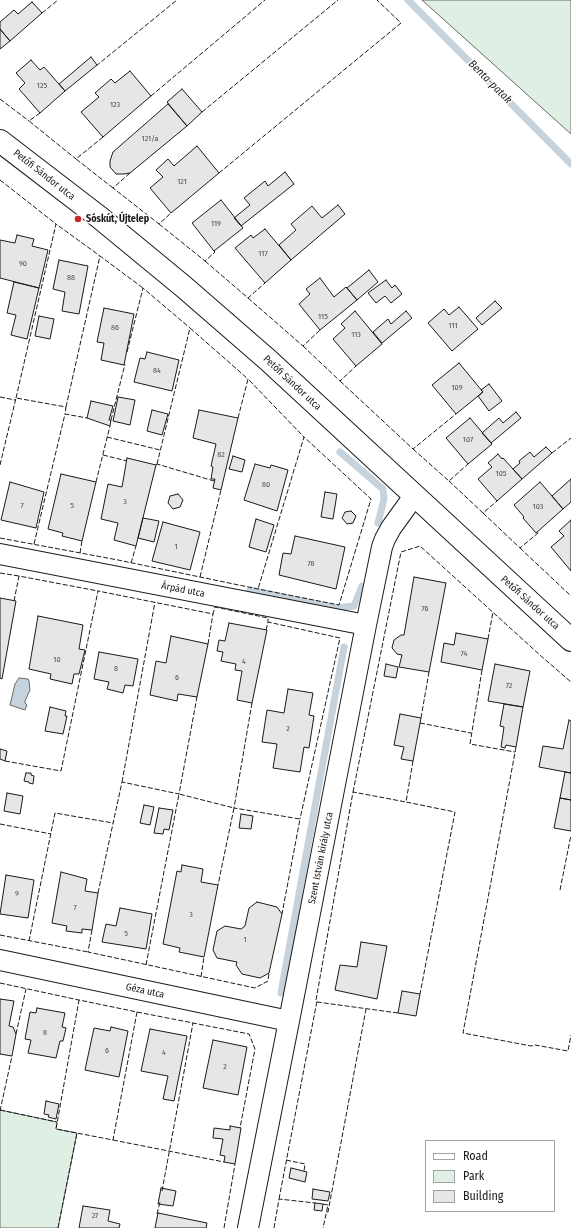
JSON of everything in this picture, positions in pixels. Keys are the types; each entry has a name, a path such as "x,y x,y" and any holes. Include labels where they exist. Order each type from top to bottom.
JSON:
{"main road":[{"name":"Petőfi Sándor utca","path":"0,141 99,217 268,360 571,640"}],"street":[{"name":"Szent István király utca","path":"248,1228 383,543 391,528 414,496"},
{"name":"Árpád utca","path":"0,554 366,625"},
{"name":"Géza utca","path":"0,960 290,1021"}],"green space":[{"path":"422,0 571,0 571,134"},
{"path":"0,1110 57,1122 56,1129 77,1133 58,1228 0,1228"}],"shaded area":[{"path":"19,678 28,679 29,681 30,690 25,701 27,705 25,710 10,705 15,684"}],"building":[{"path":"32,2 42,13 10,41 0,29 0,22 14,10 18,14"},
{"path":"0,29 10,41 0,49"},
{"path":"91,57 97,65 65,91 59,84"},
{"path":"31,60 40,70 44,67 65,91 40,113 19,89 25,83 16,73"},
{"path":"130,71 151,96 103,137 81,112 99,97 95,93 111,79 115,83"},
{"path":"182,89 202,112 187,126 167,102"},
{"path":"168,104 187,126 130,173 116,174 110,167 113,152"},
{"path":"197,146 219,173 171,213 150,188 163,177 156,170 168,159 174,166"},
{"path":"285,172 294,184 241,226 234,218 250,205 244,198 265,181 268,186"},
{"path":"221,200 243,228 214,251 192,223"},
{"path":"338,205 345,214 291,260 279,245 296,230 291,224 312,206 322,218"},
{"path":"265,229 291,260 265,283 235,248 251,235 253,238"},
{"path":"17,235 34,239 32,246 48,250 39,288 0,278 0,240 15,243"},
{"path":"59,260 88,266 79,314 62,311 65,292 53,289"},
{"path":"369,270 378,282 357,300 347,288"},
{"path":"320,278 334,297 346,287 357,300 320,330 299,304 310,294 306,289"},
{"path":"386,280 392,288 395,285 402,294 391,303 385,296 376,303 368,293"},
{"path":"14,282 39,288 27,339 11,335 16,315 7,313"},
{"path":"495,301 502,308 482,325 476,318"},
{"path":"459,307 478,329 452,351 428,323 444,309 449,315"},
{"path":"104,308 134,314 124,365 101,360 104,343 97,342"},
{"path":"355,311 382,344 356,366 333,339 345,328 341,324"},
{"path":"406,311 412,318 382,343 373,332 388,319 391,324"},
{"path":"39,316 54,319 50,339 35,336"},
{"path":"147,352 179,360 172,391 134,382 140,358 145,359"},
{"path":"459,363 483,392 456,414 432,385"},
{"path":"489,384 502,401 489,411 478,396 483,392 481,390"},
{"path":"118,397 135,400 130,425 113,421"},
{"path":"91,401 113,406 109,420 111,420 110,426 87,418"},
{"path":"152,410 168,414 162,435 147,431"},
{"path":"199,410 238,418 221,490 213,488 215,479 211,479 213,467 211,466 216,444 193,438"},
{"path":"516,412 521,418 491,443 482,433 499,418 503,423"},
{"path":"470,418 492,444 468,464 446,438"},
{"path":"546,447 552,453 522,479 513,469 520,463 519,461 530,452 534,457"},
{"path":"498,454 522,479 497,501 478,479 492,467 488,463"},
{"path":"233,456 245,460 242,472 229,469"},
{"path":"127,458 156,465 136,546 114,540 118,523 101,519 108,484 122,487"},
{"path":"255,464 270,468 271,465 288,470 277,511 244,500"},
{"path":"61,474 96,482 82,541 62,536 63,533 48,529"},
{"path":"571,479 571,502 563,509 552,496"},
{"path":"10,482 44,492 36,528 1,520"},
{"path":"540,482 563,509 536,533 514,505"},
{"path":"325,492 337,494 333,519 321,517"},
{"path":"178,494 183,500 180,507 173,509 168,503 170,496"},
{"path":"351,511 356,516 353,523 347,524 342,518 345,512"},
{"path":"143,518 159,521 154,542 138,538"},
{"path":"256,519 274,525 266,552 249,547"},
{"path":"571,520 571,571 551,547 564,536 559,531"},
{"path":"163,522 200,532 190,570 152,561"},
{"path":"295,536 345,547 336,589 279,575 283,553 291,554"},
{"path":"414,577 446,583 429,672 399,667 402,655 397,654 392,648 394,640 401,635 404,635"},
{"path":"0,598 16,601 2,679 0,678"},
{"path":"38,616 83,625 79,649 85,650 79,674 74,674 72,684 50,679 51,674 29,669"},
{"path":"229,623 267,630 252,703 237,700 242,671 235,670 236,664 221,661 223,652 217,651 219,640 225,641"},
{"path":"456,633 488,639 482,670 441,662 444,643 454,645"},
{"path":"171,636 208,644 197,697 178,694 177,701 150,695 156,661 166,663"},
{"path":"99,652 138,659 133,686 125,685 123,693 107,689 109,682 94,679"},
{"path":"386,664 398,667 396,678 384,676"},
{"path":"495,664 530,671 523,707 488,701"},
{"path":"288,689 313,693 309,715 314,716 309,748 304,747 300,772 273,768 277,744 262,742 267,710 284,713"},
{"path":"504,704 523,707 516,747 506,745 505,748 501,747 504,727 500,726"},
{"path":"50,707 66,711 65,716 67,716 63,734 45,731"},
{"path":"400,714 421,718 413,761 401,759 404,747 394,745"},
{"path":"569,720 571,721 571,773 539,767 543,746 563,749"},
{"path":"0,749 7,751 5,761 0,759"},
{"path":"565,772 571,773 571,800 560,798"},
{"path":"26,773 31,773 31,775 34,776 33,784 24,781"},
{"path":"7,793 23,796 20,814 4,811"},
{"path":"560,798 571,800 571,831 554,828"},
{"path":"144,805 154,807 150,825 140,823"},
{"path":"159,808 173,810 169,830 164,829 163,834 154,833"},
{"path":"241,814 253,816 251,829 239,828"},
{"path":"182,865 203,869 201,882 218,885 204,957 179,952 180,948 163,944 177,871 181,872"},
{"path":"61,872 87,879 85,891 98,893 92,930 82,929 82,933 66,931 67,926 52,923"},
{"path":"6,875 34,880 28,918 0,914"},
{"path":"257,902 277,907 282,914 269,973 260,978 242,974 236,965 237,962 217,958 213,950 217,931 225,926 241,929 245,926 249,908"},
{"path":"120,908 152,914 146,949 102,942 106,924 116,926"},
{"path":"361,942 387,946 377,999 335,990 340,965 357,967"},
{"path":"402,991 420,994 416,1016 398,1013"},
{"path":"0,999 14,1001 9,1026 13,1027 16,1034 12,1056 0,1054"},
{"path":"37,1008 65,1013 62,1027 66,1028 63,1041 60,1041 56,1058 28,1053 31,1040 25,1039 30,1012 36,1013"},
{"path":"111,1027 128,1031 119,1077 85,1070 94,1028 110,1031"},
{"path":"150,1029 187,1036 174,1101 163,1099 168,1076 141,1071"},
{"path":"213,1040 247,1047 238,1095 203,1088"},
{"path":"46,1101 59,1104 56,1119 48,1117 49,1115 44,1114"},
{"path":"230,1126 241,1128 235,1164 224,1162 225,1156 220,1155 223,1139 213,1138 214,1128 230,1130"},
{"path":"291,1168 307,1172 305,1182 289,1178"},
{"path":"161,1188 176,1191 173,1206 158,1204"},
{"path":"313,1189 330,1192 328,1201 312,1199"},
{"path":"315,1203 323,1204 322,1211 314,1210"},
{"path":"83,1206 110,1210 108,1221 120,1224 119,1228 79,1228"},
{"path":"158,1213 207,1223 206,1228 155,1228"}],"waterway":[{"name":"Benta-patak","path":"408,0 571,164"},
{"path":"340,452 383,489 384,499 378,523"},
{"path":"250,590 336,608 354,606 362,586"},
{"path":"281,993 344,647"}],"fence":[{"path":"42,13 58,0"},
{"path":"96,66 177,0"},
{"path":"151,96 265,0"},
{"path":"202,112 338,0"},
{"path":"219,173 401,23 377,0"},
{"path":"0,99 29,121"},
{"path":"40,113 29,121 76,159"},
{"path":"103,137 76,159 113,188"},
{"path":"130,173 113,188 159,224 171,213"},
{"path":"0,180 56,224"},
{"path":"16,398 56,224 100,256"},
{"path":"159,224 205,261 215,252 214,251"},
{"path":"66,407 100,256 143,288"},
{"path":"205,261 248,298 265,283"},
{"path":"127,352 143,288 190,328"},
{"path":"248,298 303,346 320,330"},
{"path":"157,464 190,328 248,379"},
{"path":"303,346 340,381 356,366"},
{"path":"111,420 125,364"},
{"path":"238,418 248,379 304,437"},
{"path":"340,381 413,449 456,414"},
{"path":"0,397 15,400"},
{"path":"0,465 16,398 66,407 65,414"},
{"path":"34,544 65,414 87,418"},
{"path":"96,482 110,426"},
{"path":"107,437 160,450"},
{"path":"0,538 118,560 258,589 339,605 371,499 304,437 258,589"},
{"path":"552,453 571,438"},
{"path":"413,449 449,481 468,464"},
{"path":"103,455 127,461"},
{"path":"156,465 157,464 214,481"},
{"path":"449,481 483,513 497,501"},
{"path":"200,577 221,490"},
{"path":"483,513 520,548 538,533 537,531"},
{"path":"80,553 82,541"},
{"path":"131,563 136,546"},
{"path":"353,792 401,552 420,546 571,682"},
{"path":"520,548 571,596"},
{"path":"0,573 19,576"},
{"path":"14,601 19,576 98,591"},
{"path":"5,761 61,771 98,591 213,614 215,607 268,618 268,622"},
{"path":"122,782 155,602"},
{"path":"488,639 493,612"},
{"path":"208,644 213,614"},
{"path":"266,630 268,622 340,638 300,819"},
{"path":"482,670 470,744 515,752"},
{"path":"421,718 429,672"},
{"path":"98,893 122,782 179,794 197,697"},
{"path":"252,703 234,808 300,819 282,914"},
{"path":"420,723 471,733"},
{"path":"516,747 463,1033 531,1046 535,1045 568,1051 571,1035"},
{"path":"413,761 406,802 455,812 420,994"},
{"path":"398,1013 317,1002 316,1000 353,792 406,802"},
{"path":"146,965 179,794 234,808 218,885"},
{"path":"29,941 55,813 113,823"},
{"path":"0,824 51,834"},
{"path":"560,890 571,835"},
{"path":"92,930 88,952 255,988 268,981 269,973"},
{"path":"0,935 88,952"},
{"path":"201,977 204,957"},
{"path":"0,983 137,1012 113,1140 56,1129 79,1000"},
{"path":"16,1034 26,989"},
{"path":"279,1199 317,1001"},
{"path":"327,1212 366,1009"},
{"path":"137,1012 249,1034 255,1049 240,1128"},
{"path":"162,1191 193,1023"},
{"path":"0,1111 12,1056"},
{"path":"0,1110 57,1122"},
{"path":"58,1228 77,1133"},
{"path":"113,1140 224,1162"},
{"path":"286,1160 305,1164 304,1171"},
{"path":"224,1228 235,1164"},
{"path":"274,1228 279,1199 315,1203"},
{"path":"157,1214 160,1202"},
{"path":"323,1204 328,1205 323,1228"}],"place":[{"name":"Sóskút, Újtelep","path":"78,219"}]}
